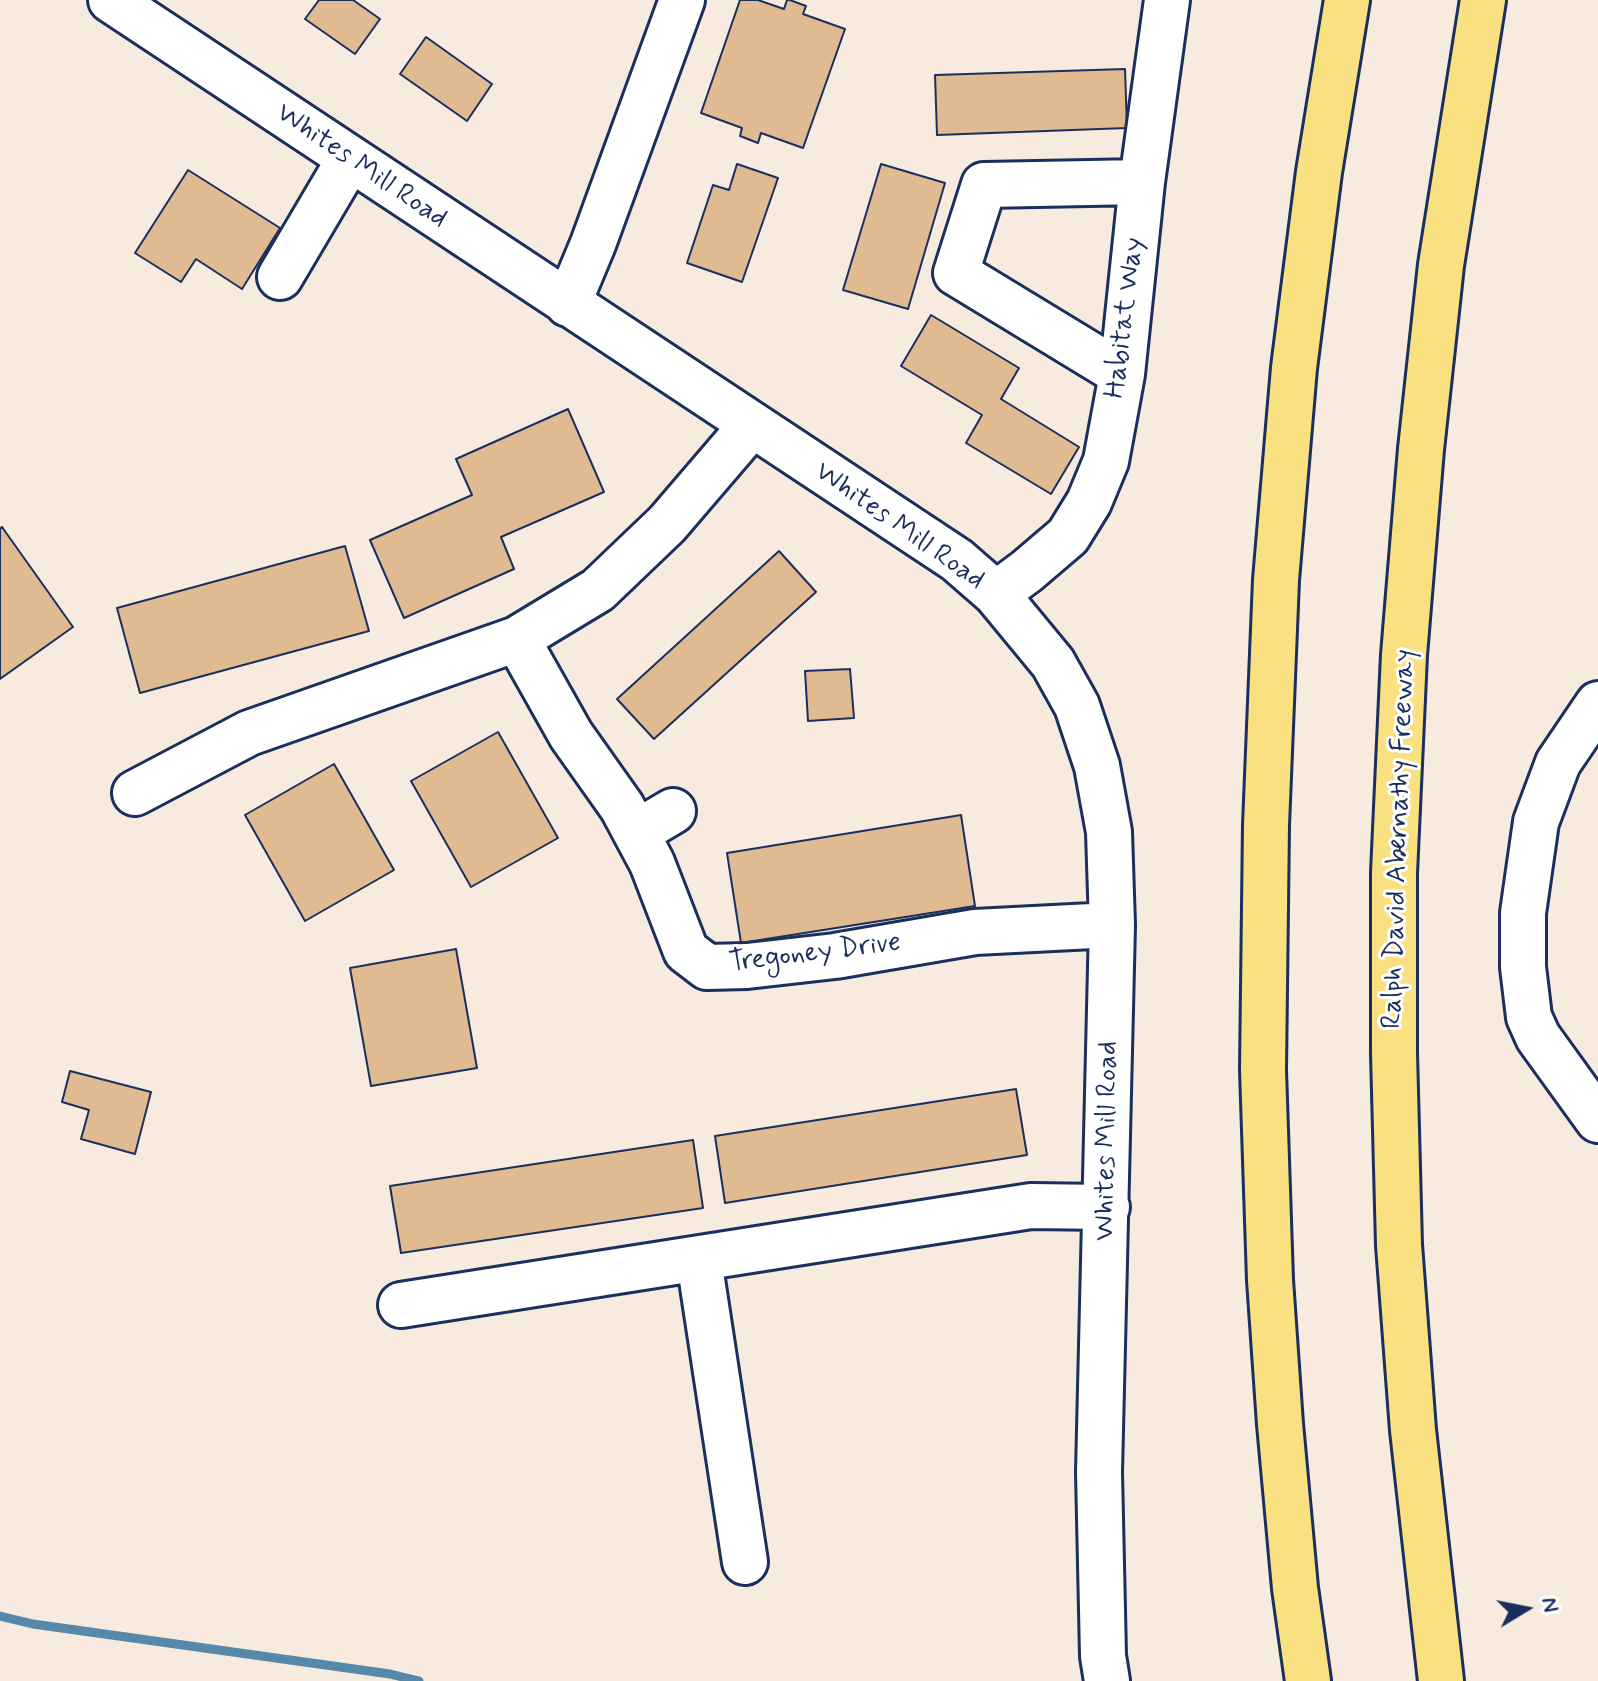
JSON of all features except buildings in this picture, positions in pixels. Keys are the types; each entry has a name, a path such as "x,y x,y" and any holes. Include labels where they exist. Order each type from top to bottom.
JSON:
{"highway":[{"path":"1308,1681 1295,1588 1270,1280 1263,1070 1266,825 1276,580 1294,368 1319,172 1347,0"},
{"name":"Ralph David Abernathy Freeway","path":"1441,1681 1413,1430 1399,1245 1394,1053 1394,873 1404,655 1421,449 1441,265 1483,0"}],"street":[{"name":"Whites Mill Road","path":"111,0 957,560 996,594 1053,663 1077,706 1097,766 1109,832 1112,925 1099,1472 1103,1656 1107,1681"},
{"path":"568,304 682,0"},
{"name":"Habitat Way","path":"996,594 1068,536 1089,502 1106,461 1122,374 1142,182 1167,0"},
{"path":"280,277 349,160"},
{"path":"1122,374 956,273 984,185 1142,182"},
{"path":"135,793 249,733 517,639 598,590 667,524 751,426"},
{"name":"Tregoney Drive","path":"517,639 571,735 622,807 654,822 658,878 686,951 707,967 747,966 835,956 975,932 1112,925"},
{"path":"1596,706 1558,763 1536,822 1523,913 1523,967 1529,1017 1538,1037 1598,1120"},
{"path":"401,1305 1031,1206 1107,1207"},
{"path":"699,1260 745,1562"}],"waterway":[{"path":"0,1616 33,1624 390,1674 419,1681"}]}
